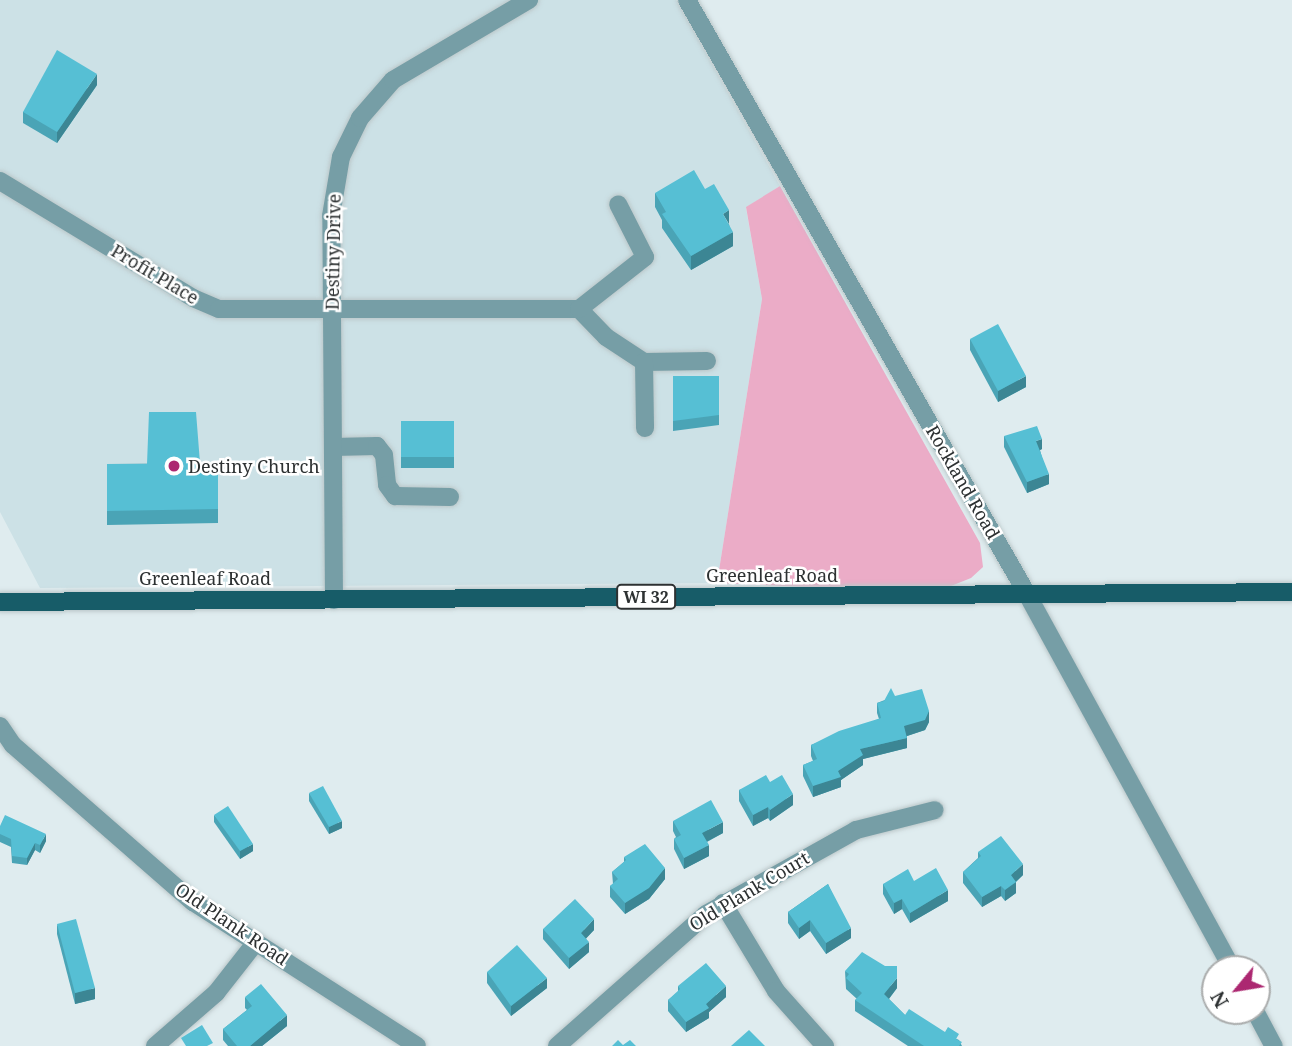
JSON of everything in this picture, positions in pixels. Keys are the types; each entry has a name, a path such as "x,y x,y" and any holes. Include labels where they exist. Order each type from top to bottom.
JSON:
{"main road":[{"name":"Greenleaf Road","path":"0,602 1292,592"}],"street":[{"name":"Destiny Drive","path":"334,600 331,310 335,178 360,118 403,72 529,0"},
{"name":"Rockland Road","path":"687,0 1027,594 1224,955"},
{"name":"Profit Place","path":"0,181 210,306 331,310 579,309"},
{"path":"618,204 645,257 579,309 606,337 644,362 707,361"},
{"path":"644,362 645,428"},
{"path":"333,447 377,446 384,455 387,485 395,496 450,497"},
{"name":"Old Plank Road","path":"0,726 13,745 193,902 417,1046"},
{"name":"Old Plank Court","path":"557,1046 676,936 723,903 856,830 935,810"},
{"path":"723,903 776,991 825,1046"},
{"path":"155,1046 216,993 256,943"},
{"path":"1263,1025 1274,1046"}],"shaded area":[{"path":"0,0 676,0 780,186 746,208 762,299 717,583 40,588 0,512"},
{"path":"780,186 980,543 983,567 971,578 951,586 828,588 717,583 762,299 746,207"}],"building":[{"path":"57,50 97,74 57,132 23,112"},
{"path":"694,170 705,189 714,184 729,210 723,214 733,232 691,256 662,214 666,212 655,193"},
{"path":"998,324 1026,376 998,391 970,339"},
{"path":"673,376 719,376 719,415 673,421"},
{"name":"Destiny Church","path":"149,412 196,412 200,463 218,463 218,509 107,511 107,464 147,464"},
{"path":"401,421 454,421 454,457 401,457"},
{"path":"1037,426 1042,439 1036,441 1049,474 1027,482 1004,436"},
{"path":"891,688 895,696 922,689 929,711 925,720 904,726 907,738 860,749 863,755 838,771 841,777 813,786 803,765 817,759 811,745 839,731 881,718 877,703 884,701"},
{"path":"766,775 770,782 782,775 793,794 770,810 768,807 753,815 739,790"},
{"path":"323,786 342,821 329,827 309,793"},
{"path":"711,800 723,822 702,833 709,845 684,858 674,839 681,835 673,821"},
{"path":"228,806 253,844 240,851 214,815"},
{"path":"5,815 46,834 40,845 35,843 27,858 12,856 11,839 0,834"},
{"path":"1001,836 1023,864 1011,875 1016,882 1005,890 1001,886 982,897 963,872 981,856 978,852"},
{"path":"645,844 665,868 649,888 625,903 610,886 618,879 612,872 626,860 624,857"},
{"path":"936,868 948,890 910,913 902,899 894,903 883,884 908,869 914,881"},
{"path":"828,884 851,928 826,943 810,920 799,928 788,912"},
{"path":"575,899 594,919 581,933 589,942 569,958 543,929"},
{"path":"76,919 95,988 75,993 57,924"},
{"path":"517,945 547,978 511,1006 487,972"},
{"path":"862,952 885,966 897,966 897,978 884,994 905,1015 909,1009 945,1032 948,1027 959,1034 956,1039 962,1042 959,1046 924,1046 855,1000 862,993 846,978 849,974 845,971"},
{"path":"706,963 726,986 706,1004 709,1008 686,1022 668,1000 680,989 678,986"},
{"path":"261,984 287,1015 250,1046 237,1046 223,1029 252,1006 245,997"},
{"path":"202,1025 213,1043 207,1046 186,1046 181,1038"},
{"path":"749,1030 765,1046 731,1046"},
{"path":"618,1040 623,1045 630,1040 636,1046 612,1046"}],"place":[{"name":"Destiny Church","path":"174,466"}]}
